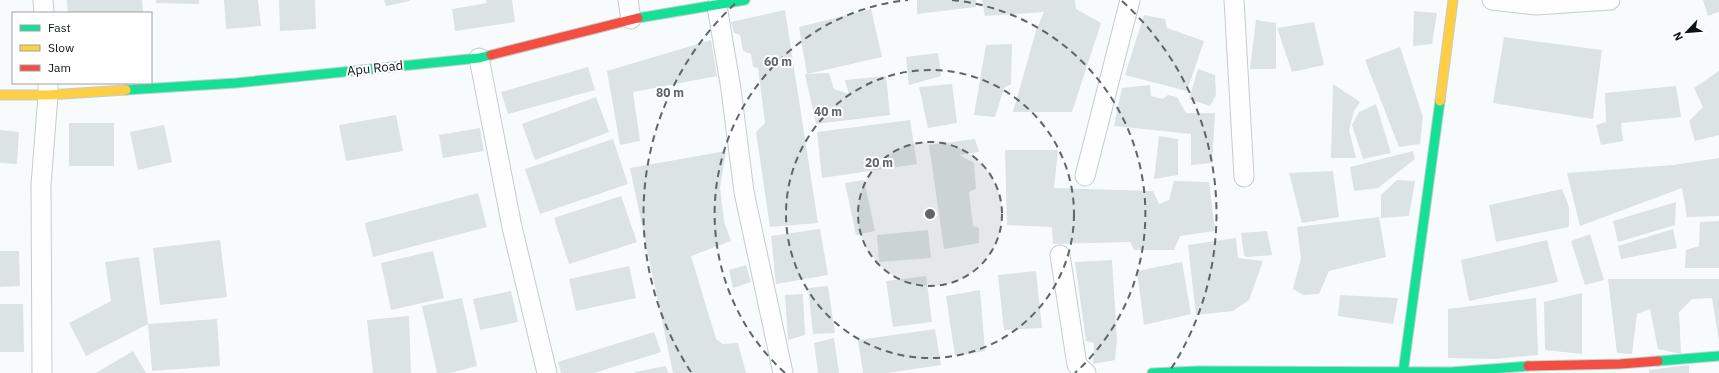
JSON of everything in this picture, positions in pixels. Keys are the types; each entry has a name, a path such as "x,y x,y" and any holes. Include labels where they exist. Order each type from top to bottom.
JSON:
{"street":[{"path":"43,0 44,12"},
{"path":"628,0 631,19"},
{"name":"Apu Road","path":"0,95 48,89 236,83 479,58 631,19 717,6 745,0"},
{"path":"1085,176 1130,0"},
{"path":"1234,0 1244,177"},
{"path":"1403,372 1453,0"},
{"path":"1492,0 1536,5 1610,0"},
{"path":"717,6 731,89 744,192 782,373"},
{"path":"479,58 512,227 547,373"},
{"path":"42,373 41,185 48,89"},
{"path":"1060,255 1076,365 1086,373"},
{"path":"1152,373 1197,371 1451,372 1503,367 1620,364 1719,356"}],"building":[{"path":"67,0 142,0 143,12 68,12"},
{"path":"156,0 199,0 199,4 156,3"},
{"path":"224,0 258,0 261,26 226,29"},
{"path":"279,0 315,0 316,29 280,31"},
{"path":"384,0 410,0 410,1 386,6"},
{"path":"486,0 512,0 515,22 455,31 452,9 487,3"},
{"path":"917,0 976,0 976,7 917,14"},
{"path":"982,0 1075,0 1076,9 1101,23 1072,112 1013,112 1036,31 1044,12 985,16"},
{"path":"1703,0 1719,0 1719,12 1708,16"},
{"path":"871,9 882,57 807,74 799,27"},
{"path":"785,10 818,223 770,227 756,132 765,123 758,68 753,67 751,54 743,51 740,35 734,33 731,22"},
{"path":"1414,11 1437,13 1432,44 1413,46"},
{"path":"1144,15 1165,19 1167,28 1204,41 1187,91 1125,75"},
{"path":"1256,20 1276,23 1276,69 1250,69"},
{"path":"1314,22 1324,65 1292,72 1277,28"},
{"path":"1504,37 1602,50 1593,119 1493,103"},
{"path":"711,40 717,76 633,92 640,141 620,145 607,71"},
{"path":"1012,44 1011,84 1004,88 995,117 974,115 986,45"},
{"path":"1400,47 1423,117 1420,144 1399,147 1365,60"},
{"path":"938,53 941,76 909,85 906,57"},
{"path":"588,67 595,90 508,114 501,92"},
{"path":"1198,69 1215,75 1216,95 1210,106 1189,99"},
{"path":"1719,71 1719,135 1695,141 1689,121 1703,107 1694,88"},
{"path":"829,73 834,89 849,94 845,80 886,76 890,115 816,124 805,74"},
{"path":"952,84 957,123 928,128 919,87"},
{"path":"1333,84 1360,102 1354,111 1349,130 1356,158 1331,158"},
{"path":"1150,85 1151,96 1163,99 1168,95 1177,97 1186,113 1215,113 1212,163 1191,165 1191,134 1114,126 1122,88"},
{"path":"1676,86 1681,117 1621,123 1623,141 1601,145 1596,125 1606,122 1605,93"},
{"path":"596,97 609,132 535,160 522,124"},
{"path":"1376,104 1391,153 1363,159 1352,125 1359,112"},
{"path":"396,115 403,151 346,161 339,125"},
{"path":"910,120 917,164 822,178 817,132"},
{"path":"69,123 114,123 114,166 69,166"},
{"path":"164,125 172,162 138,170 130,132"},
{"path":"480,128 484,151 443,158 439,135"},
{"path":"0,130 19,132 17,164 0,163"},
{"path":"1159,136 1178,139 1178,175 1154,179"},
{"path":"613,139 628,184 540,214 525,169"},
{"path":"975,139 979,152 959,155 974,163 976,189 969,192 973,226 979,228 979,243 944,249 929,145"},
{"path":"1005,150 1058,150 1054,188 1153,191 1159,204 1169,200 1174,181 1209,182 1215,231 1180,236 1174,250 1134,250 1130,242 1053,244 1052,227 1007,225"},
{"path":"726,151 720,188 724,221 731,241 691,256 716,339 723,344 738,343 746,373 673,373 630,168"},
{"path":"1413,151 1415,159 1378,188 1354,191 1350,167"},
{"path":"1719,158 1719,216 1687,217 1682,188 1580,226 1567,173 1673,165"},
{"path":"1333,171 1339,217 1302,223 1289,173"},
{"path":"864,180 875,231 856,235 845,183"},
{"path":"1397,180 1415,181 1409,216 1381,218 1381,195"},
{"path":"1562,189 1569,207 1569,227 1496,242 1489,205"},
{"path":"478,193 487,227 373,257 365,223"},
{"path":"621,196 637,242 569,264 554,218"},
{"path":"1676,202 1675,225 1618,242 1613,221"},
{"path":"1379,217 1386,257 1329,271 1319,294 1303,295 1293,289 1301,258 1297,227"},
{"path":"1719,221 1719,268 1685,268 1686,250 1699,246 1700,222"},
{"path":"820,229 828,275 776,284 771,236"},
{"path":"1673,229 1677,248 1621,259 1618,246"},
{"path":"928,230 931,258 879,262 877,235"},
{"path":"1267,231 1272,255 1247,257 1244,255 1241,233"},
{"path":"1590,234 1604,280 1585,285 1571,241"},
{"path":"1236,238 1238,258 1263,261 1249,300 1233,311 1196,315 1188,245"},
{"path":"220,240 227,297 160,305 153,248"},
{"path":"1547,240 1558,282 1469,301 1461,260"},
{"path":"0,251 19,251 20,286 0,287"},
{"path":"433,251 444,298 391,310 381,263"},
{"path":"139,257 148,324 86,356 69,323 111,301 105,262"},
{"path":"1112,260 1117,339 1115,360 1093,364 1094,343 1086,341 1075,262"},
{"path":"1182,262 1191,314 1144,325 1137,271"},
{"path":"746,265 751,282 733,288 729,270"},
{"path":"629,266 636,298 576,311 569,279"},
{"path":"1036,271 1042,328 1004,330 998,275"},
{"path":"926,276 932,322 893,327 886,281"},
{"path":"1608,279 1719,279 1719,341 1712,298 1692,299 1679,312 1681,354 1658,349 1650,309 1637,314 1632,354 1617,353"},
{"path":"828,286 835,333 813,334 808,288"},
{"path":"980,290 985,351 955,356 946,296"},
{"path":"511,291 518,322 480,330 473,299"},
{"path":"1582,293 1582,354 1545,350 1544,302"},
{"path":"803,294 805,335 788,340 785,295"},
{"path":"1340,295 1398,298 1393,324 1338,316"},
{"path":"462,298 477,366 450,373 437,373 422,306"},
{"path":"1536,298 1538,355 1495,359 1448,358 1448,309"},
{"path":"0,304 23,304 24,352 0,352"},
{"path":"409,316 411,373 373,373 367,320"},
{"path":"217,319 220,366 152,371 148,324"},
{"path":"935,329 941,365 887,373 863,373 858,340"},
{"path":"654,332 661,352 594,373 561,373 558,362"},
{"path":"834,338 839,373 818,373 814,343"},
{"path":"133,351 146,373 96,373"},
{"path":"1689,365 1689,373 1649,373 1649,370"},
{"path":"666,366 668,373 635,373 635,372"}],"traffic: fast":[{"path":"638,18 745,0"},
{"path":"126,90 236,83 479,58 491,55"},
{"path":"1403,373 1440,101"},
{"path":"1658,361 1719,356"},
{"path":"1152,373 1197,371 1451,372 1528,366"}],"traffic: slow":[{"path":"1440,101 1453,0"},
{"path":"0,95 48,95 126,90"}],"traffic: jam":[{"path":"491,55 638,18"},
{"path":"1528,366 1620,364 1658,361"}]}
